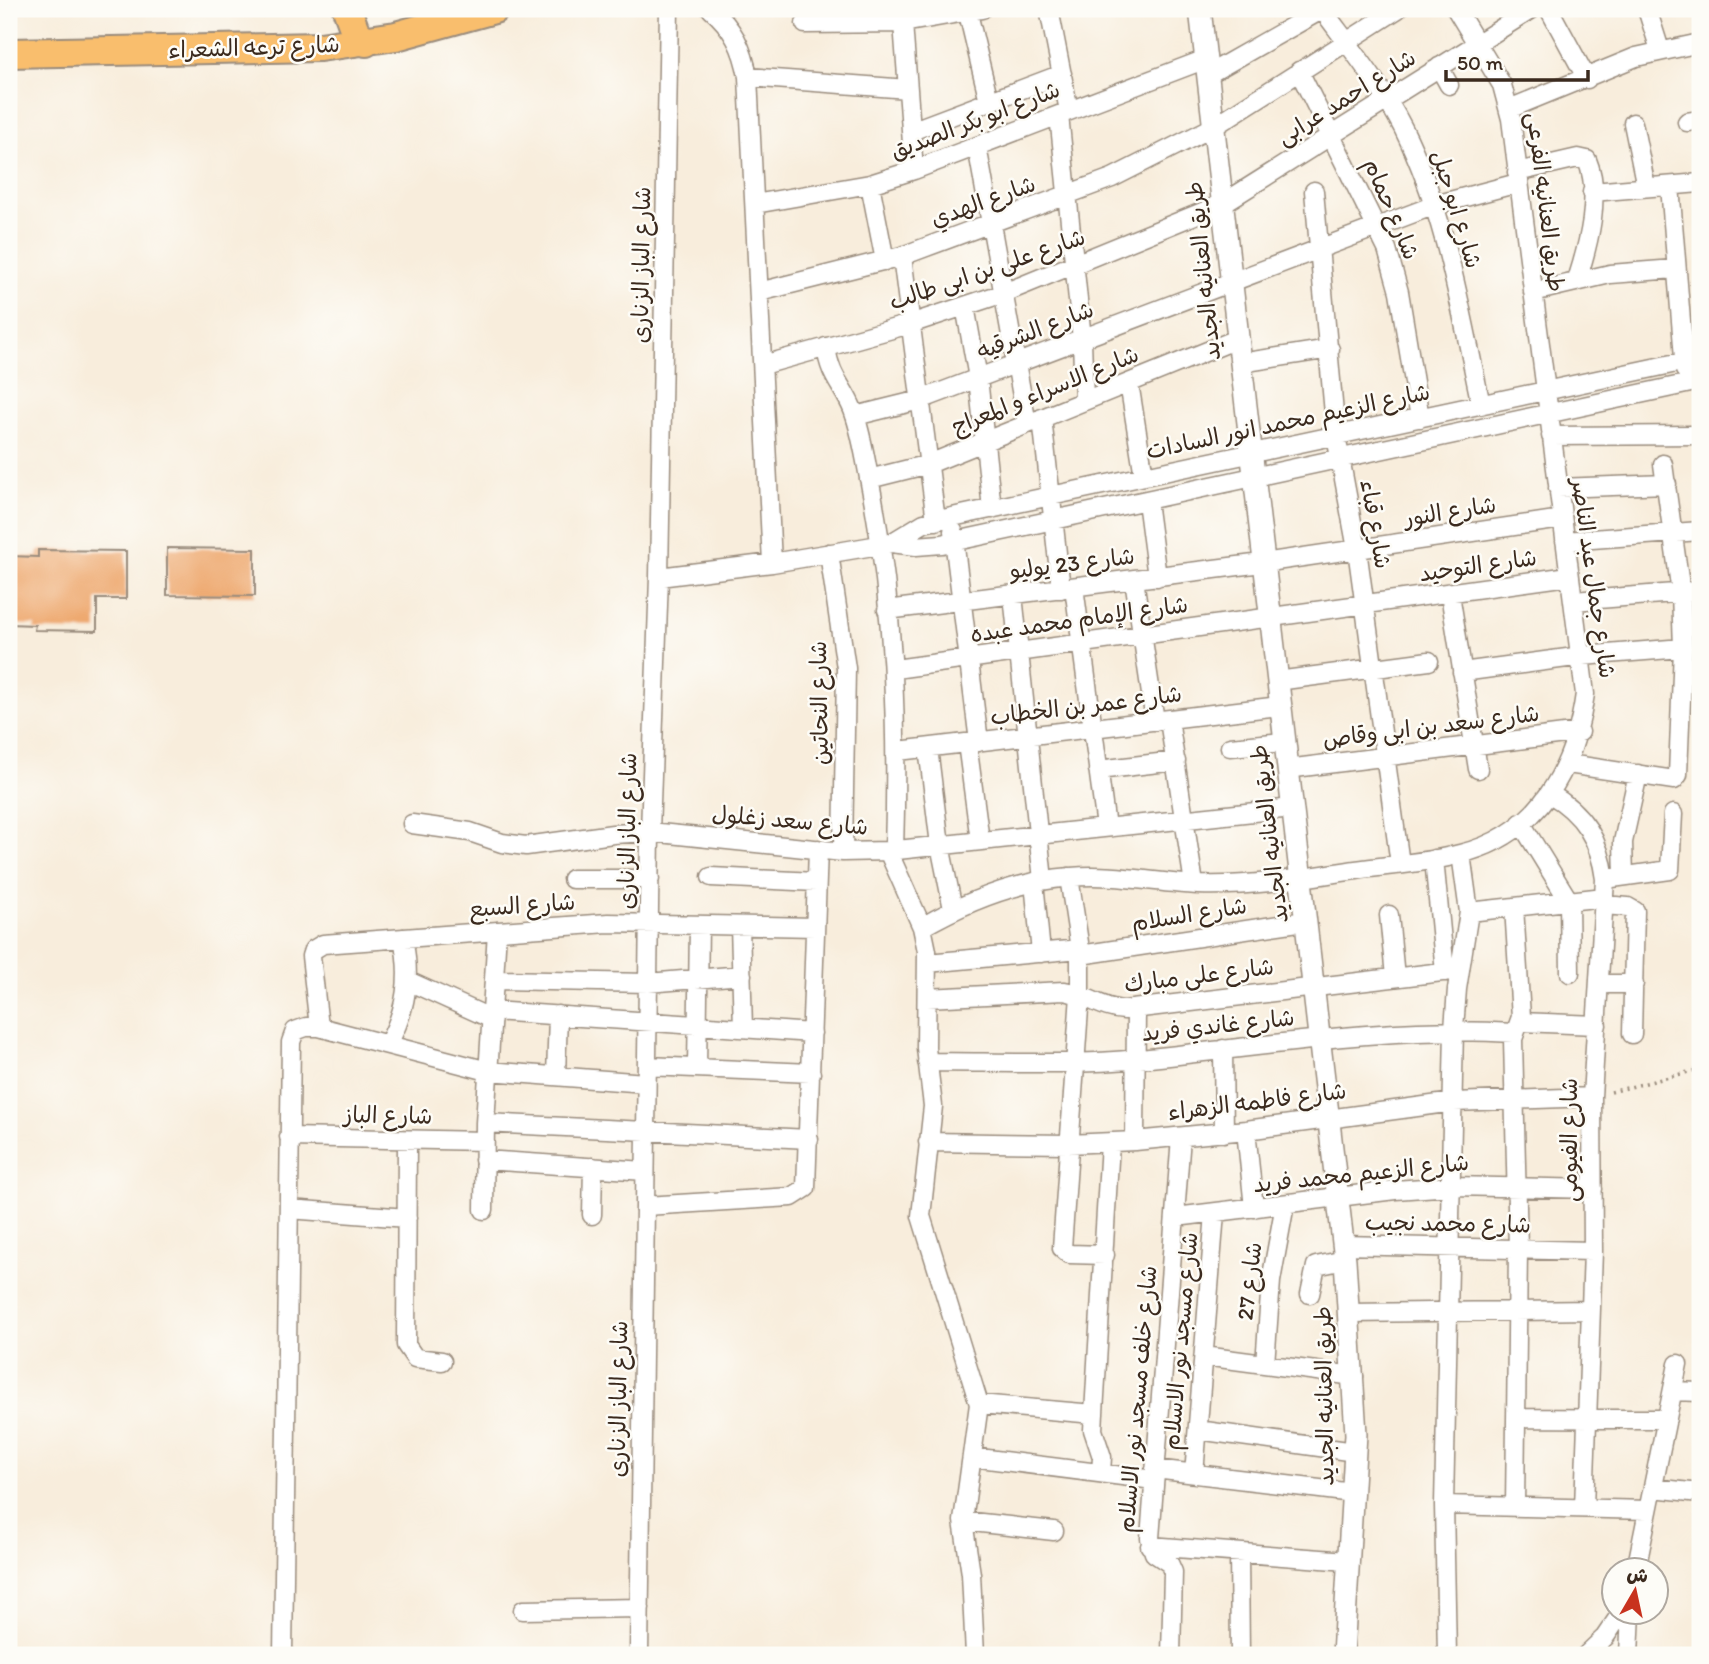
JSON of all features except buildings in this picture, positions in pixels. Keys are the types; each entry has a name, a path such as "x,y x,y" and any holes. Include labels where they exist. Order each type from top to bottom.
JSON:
{"highway":[{"path":"347,9 355,31 366,42"},
{"name":"شارع ترعه الشعراء","path":"9,53 320,47 366,42 494,9"}],"street":[{"name":"شارع الباز الزنارى","path":"639,1655 650,832 659,577 668,9"},
{"path":"710,9 736,37 744,56 747,77 772,563"},
{"path":"1049,9 1062,74 1068,196 1082,339 1084,401"},
{"name":"طريق العنانيه الجديد","path":"1200,9 1252,478 1344,1253 1354,1376 1355,1452 1343,1655"},
{"name":"شارع ابو بكر الصديق","path":"755,204 870,184 914,170 1064,113 1207,67 1322,9"},
{"name":"شارع ابو جبل","path":"1322,9 1388,101 1415,153 1435,205 1480,405"},
{"name":"شارع الهدي","path":"760,292 893,259 992,225 1112,178 1213,127 1398,9"},
{"name":"طريق العنانيه الفرعى","path":"1456,9 1502,85 1510,109 1548,414"},
{"name":"شارع احمد عرابى","path":"1222,204 1532,9"},
{"path":"1549,9 1587,79"},
{"path":"1647,9 1660,50"},
{"path":"805,24 975,11 989,102"},
{"path":"893,18 908,89 914,170"},
{"path":"1510,109 1660,50 1700,43"},
{"path":"1439,67 1449,85"},
{"name":"شارع حمام","path":"1299,71 1377,225 1399,292 1420,418"},
{"path":"911,131 1062,74"},
{"path":"747,77 908,89"},
{"path":"1633,123 1646,187"},
{"path":"977,146 1016,363 1035,421 1067,588 1081,644 1106,827"},
{"name":"شارع الشرقيه","path":"855,416 920,400 1377,225 1583,158 1589,164 1592,192"},
{"path":"1577,280 1587,242 1592,192 1700,183"},
{"path":"870,184 910,324 929,464 944,519 954,541 969,659 980,841"},
{"path":"1670,186 1675,269 1692,360 1693,383"},
{"name":"شارع قباء","path":"1314,191 1336,436 1357,549 1400,864"},
{"name":"شارع على بن ابى طالب","path":"763,365 910,324 1004,293 1222,204"},
{"path":"1533,292 1577,280 1675,269"},
{"path":"965,306 978,378 992,509"},
{"name":"شارع الاسراء و المعراج","path":"869,479 929,464 1237,339"},
{"path":"826,347 833,378 855,416 885,544 887,610 895,669 898,751 891,851 922,927 927,963 927,1062 933,1106 921,1216 979,1404 963,1521 971,1574 975,1655"},
{"path":"1240,363 1330,349"},
{"name":"شارع الزعيم محمد انور السادات","path":"885,544 912,528 944,519 1692,360"},
{"path":"1129,383 1144,476"},
{"name":"شارع الزعيم محمد انور السادات","path":"659,577 772,563 885,544 916,546 954,541 1693,383"},
{"name":"شارع جمال عبد الناصر","path":"922,927 953,909 987,895 1038,881 1118,876 1194,884 1238,884 1300,878 1461,854 1502,836 1521,823 1550,794 1568,764 1580,732 1585,694 1548,414"},
{"path":"1551,436 1700,435"},
{"path":"1568,764 1674,780 1678,775 1683,648 1681,593 1663,464"},
{"path":"1558,488 1667,484"},
{"path":"1147,501 1157,577"},
{"name":"شارع النور","path":"1262,563 1562,519"},
{"path":"1565,541 1700,531"},
{"name":"شارع النحاتين","path":"830,553 845,656 843,852"},
{"name":"شارع 23 يوليو","path":"887,610 1262,563"},
{"name":"شارع التوحيد","path":"1269,618 1365,607 1569,576"},
{"path":"1134,579 1142,635 1162,721 1175,761 1194,884"},
{"path":"1573,601 1700,591"},
{"path":"1450,594 1478,769"},
{"path":"1013,595 1038,834 1041,953"},
{"name":"شارع الإمام محمد عبده","path":"895,669 1269,618"},
{"path":"1462,672 1582,656 1683,648"},
{"path":"1277,681 1429,661"},
{"name":"شارع عمر بن الخطاب","path":"898,751 1280,706"},
{"name":"شارع سعد بن ابى وقاص","path":"1287,769 1580,732"},
{"path":"1230,747 1284,742"},
{"path":"929,748 940,845 953,909"},
{"path":"1098,770 1175,761"},
{"path":"1624,876 1623,842 1638,774"},
{"name":"شارع الفيومى","path":"1550,794 1571,808 1589,828 1603,861 1605,878 1592,1097 1593,1251 1584,1508"},
{"name":"شارع سعد زغلول","path":"412,824 470,832 502,843 526,845 650,832 843,852 891,851 1292,808"},
{"path":"1605,878 1672,868 1673,814"},
{"path":"1521,823 1569,901 1570,973"},
{"path":"645,1206 800,1194 808,1180 818,849"},
{"path":"1452,971 1469,912 1461,854"},
{"path":"1434,859 1452,971 1454,1029 1444,1505 1447,1655"},
{"path":"711,877 817,882"},
{"path":"1069,877 1080,952 1080,995 1068,1144 1063,1251 1105,1255"},
{"path":"572,879 650,878"},
{"path":"1469,912 1569,901 1604,901 1636,911 1632,1034"},
{"path":"1514,907 1518,1186 1515,1507"},
{"path":"1389,915 1395,977"},
{"name":"شارع السلام","path":"927,963 1080,952 1306,921"},
{"name":"شارع السبع","path":"319,1027 313,950 323,944 608,923 815,927"},
{"path":"697,1068 699,925"},
{"path":"740,926 743,1028"},
{"path":"484,1210 485,1123 498,931"},
{"path":"388,1044 402,1014 408,981 403,938"},
{"name":"شارع على مبارك","path":"927,998 1056,991 1080,995 1101,1007 1136,1009 1452,971"},
{"path":"494,980 648,983 742,975"},
{"path":"408,981 492,1015 558,1015 812,1033"},
{"path":"1599,984 1634,984"},
{"path":"1135,1141 1136,1009"},
{"path":"556,1076 558,1015"},
{"name":"شارع غاندي فريد","path":"927,1062 1136,1059 1319,1038 1454,1029 1597,1025"},
{"path":"283,1655 289,1137 292,1037 300,1028 319,1027 488,1071 556,1076 647,1074 697,1068 811,1073"},
{"path":"1223,1049 1224,1133"},
{"name":"شارع فاطمه الزهراء","path":"928,1142 1111,1143 1224,1133 1454,1102 1592,1097"},
{"path":"485,1123 809,1139"},
{"path":"1246,1130 1254,1208"},
{"name":"شارع الباز","path":"289,1137 485,1141"},
{"name":"شارع خلف مسجد نور الاسلام","path":"1171,1655 1173,1572 1169,1563 1150,1546 1181,1137"},
{"path":"407,1140 406,1345 415,1358 442,1362"},
{"path":"1101,1473 1102,1457 1093,1430 1111,1143"},
{"path":"484,1160 645,1171"},
{"path":"592,1215 593,1167"},
{"name":"شارع الزعيم محمد فريد","path":"1176,1217 1452,1186 1593,1189"},
{"name":"شارع 27","path":"1265,1364 1271,1281 1285,1204"},
{"path":"289,1209 407,1219"},
{"name":"شارع مسجد نور الاسلام","path":"1194,1474 1216,1213"},
{"name":"شارع محمد نجيب","path":"1344,1253 1451,1248 1593,1251"},
{"path":"1311,1294 1316,1266 1344,1253"},
{"path":"1349,1313 1591,1310"},
{"path":"1204,1356 1354,1376"},
{"path":"1639,1556 1678,1364"},
{"path":"1673,1391 1700,1392"},
{"path":"979,1404 1094,1414"},
{"path":"1516,1418 1667,1419"},
{"path":"1198,1430 1355,1452"},
{"path":"972,1457 1101,1473 1194,1474 1353,1493"},
{"path":"1653,1488 1700,1493"},
{"path":"1444,1505 1648,1510"},
{"path":"963,1521 1054,1531"},
{"path":"1150,1546 1348,1561"},
{"path":"1239,1553 1240,1655"},
{"path":"523,1610 640,1608"},
{"path":"1586,1655 1612,1626"},
{"path":"1629,1655 1631,1626"}],"path":[{"path":"1592,1097 1700,1069"}]}
